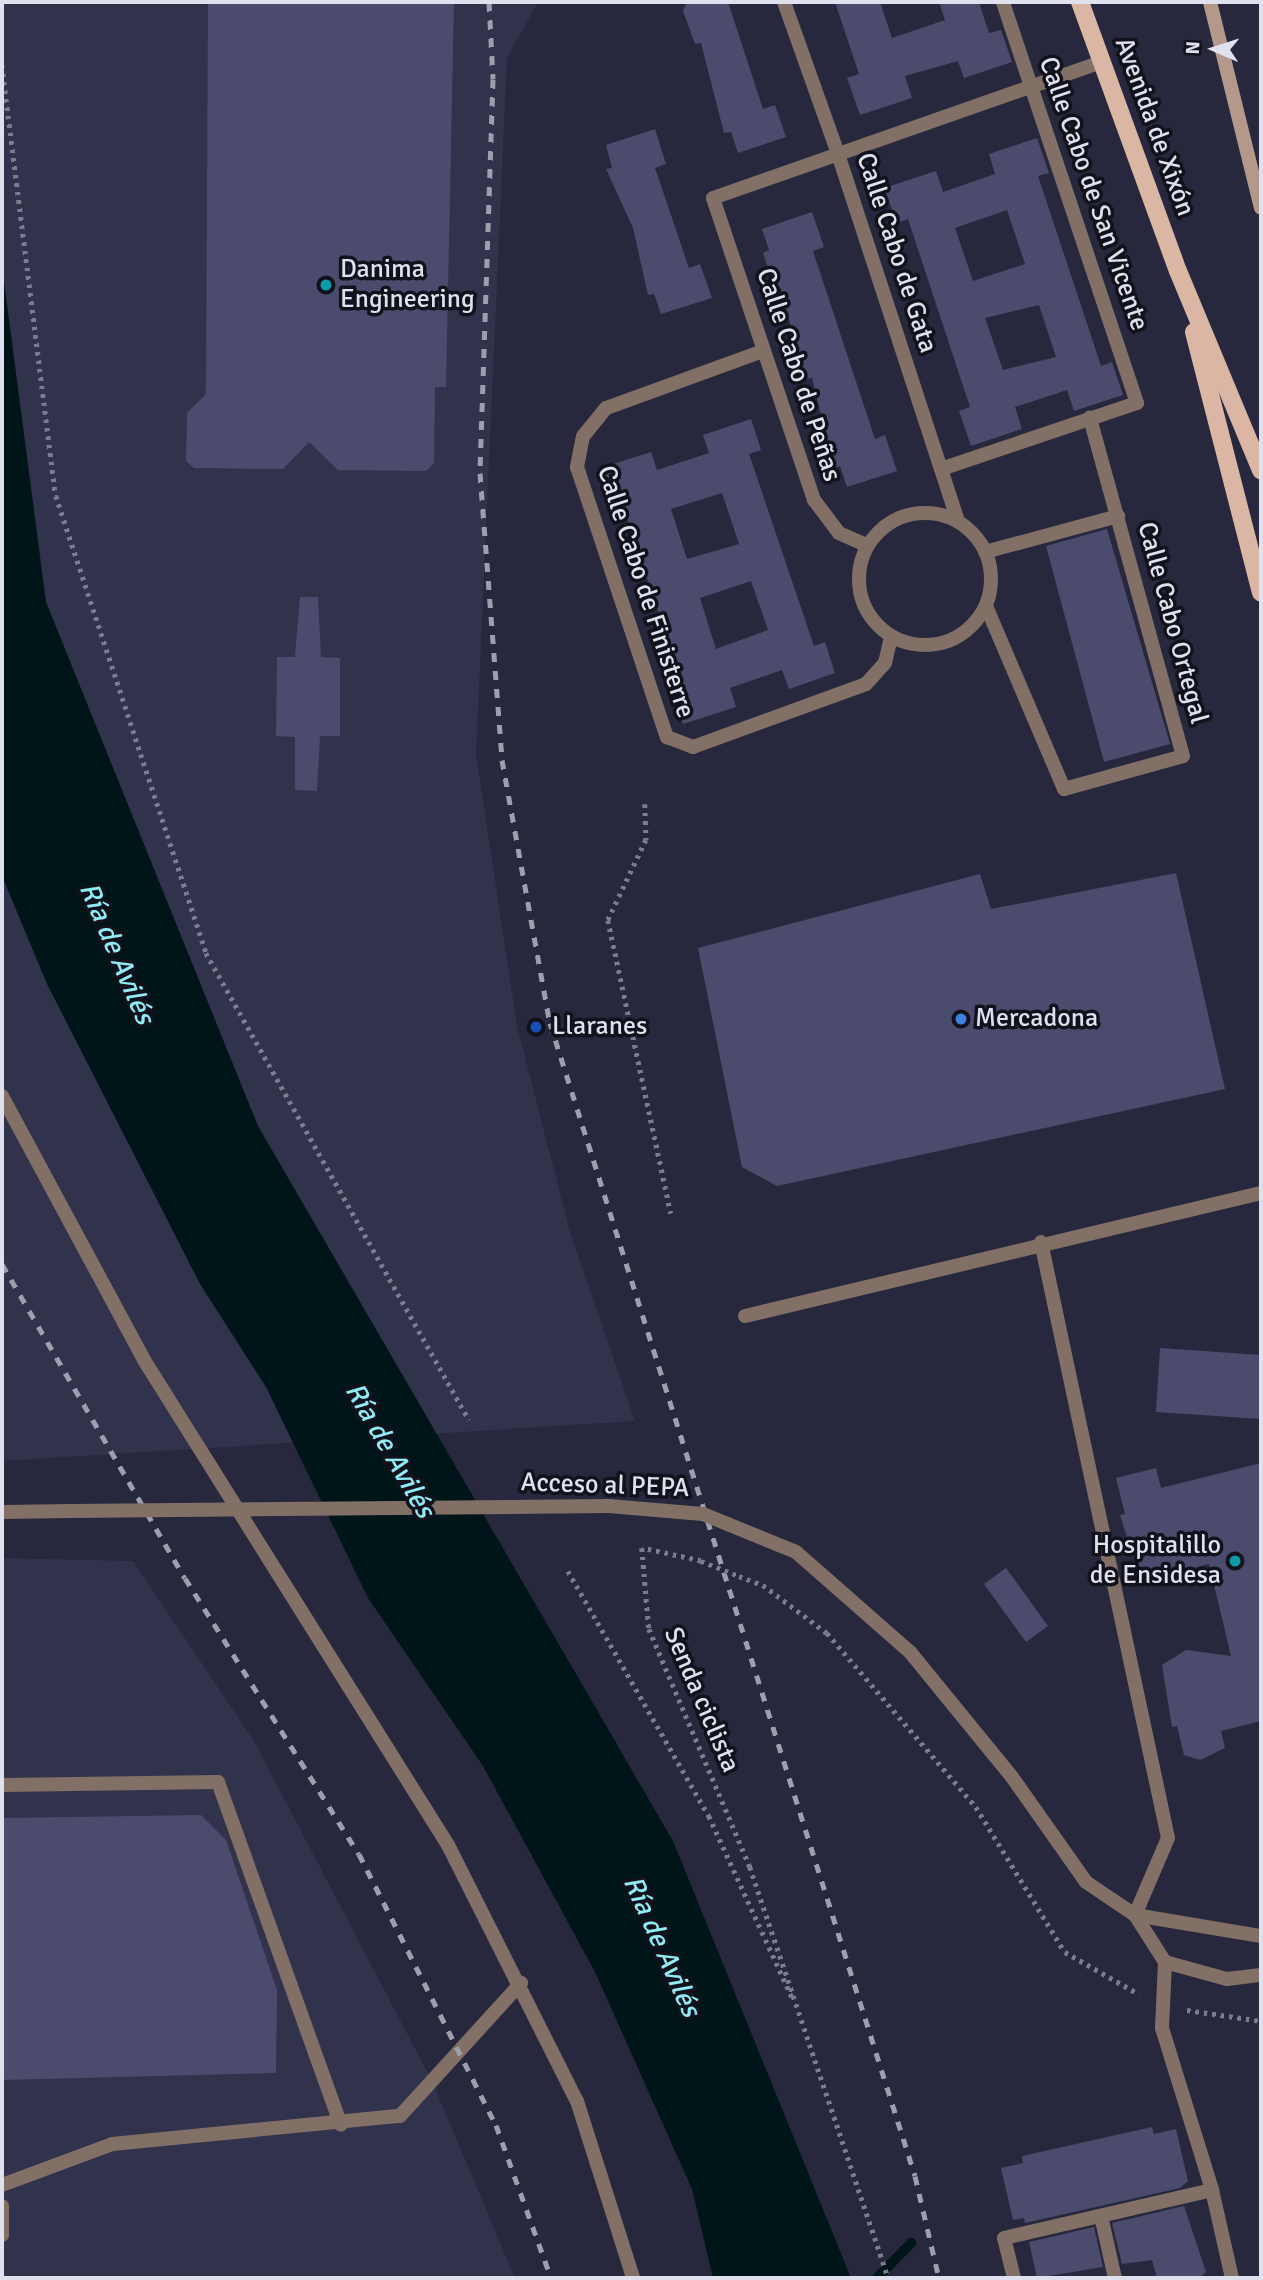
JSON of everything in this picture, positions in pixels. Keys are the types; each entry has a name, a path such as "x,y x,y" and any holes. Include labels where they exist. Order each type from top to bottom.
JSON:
{"main road":[{"name":"Avenida de Xixón","path":"1080,2 1178,271 1261,470"},
{"path":"1210,2 1261,208"},
{"name":"Avenida de Xixón","path":"1178,271 1261,593"}],"street":[{"name":"Calle Cabo de Gata","path":"784,2 838,155 958,521"},
{"name":"Calle Cabo de San Vicente","path":"1003,2 1137,403 1090,418"},
{"path":"838,155 1102,62"},
{"name":"Calle Cabo de Peñas","path":"838,155 713,198 814,500 839,533 866,545"},
{"name":"Calle Cabo de Finisterre","path":"763,351 638,393 598,417 583,436 577,467 667,737 693,747 866,684 884,663 891,638"},
{"path":"941,469 1090,418"},
{"name":"Calle Cabo Ortegal","path":"986,606 1064,789 1182,756 1090,418"},
{"path":"931,512 958,521 985,552 991,585 986,606 970,629 949,642 920,647 891,638 866,613 857,577 866,545 894,519 931,512"},
{"name":"Calle Cabo Ortegal","path":"985,552 1118,516"},
{"path":"2,1096 144,1360 448,1845 521,1983 577,2101 634,2278"},
{"path":"745,1316 1041,1242 1261,1193"},
{"path":"1041,1242 1168,1838 1135,1915 1261,1937"},
{"name":"Acceso al PEPA","path":"2,1512 609,1506 703,1514 796,1552 910,1653 1012,1777 1086,1882 1135,1915 1165,1962"},
{"path":"2,1785 218,1782 341,2125"},
{"path":"1231,2278 1212,2190 1162,2028 1165,1962 1227,1979 1261,1975"},
{"path":"2,2185 112,2144 341,2125 400,2116 521,1983"},
{"path":"1014,2278 1004,2238 1212,2190"},
{"path":"2,2206 2,2235"},
{"path":"1101,2216 1115,2278"}],"path":[{"path":"2,65 56,496 205,953 469,1420"},
{"path":"645,804 646,840 608,920 671,1213"},
{"name":"Senda ciclista","path":"888,2278 750,1867 649,1629 642,1548 701,1561 763,1585 827,1633 976,1807 1065,1952 1164,2005 1261,2021"},
{"path":"568,1571 709,1816 801,2016"}],"shaded area":[{"path":"2,2 538,2 507,58 476,754 517,1026 570,1232 635,1421 2,1461"},
{"path":"2,1558 133,1561 254,1741 432,2081 515,2278 2,2278"}],"water":[{"name":"Ría de Avilés","path":"2,266 46,602 258,1126 673,1841 851,2278 713,2278 692,2189 595,1972 483,1766 368,1598 266,1387 200,1284 47,984 2,876"}],"building":[{"name":"Danima Engineering","path":"208,2 454,2 446,387 435,387 434,463 426,471 338,470 309,442 283,469 194,468 186,461 187,413 206,394"},
{"path":"687,2 728,2 763,109 775,105 786,137 738,153 731,132 724,133 701,43 695,44 683,11"},
{"path":"835,2 880,2 892,38 945,20 939,2 979,2 989,33 1001,30 1012,62 964,78 958,61 905,76 912,98 860,115 847,78 859,74"},
{"path":"655,129 666,164 655,168 689,268 700,264 712,298 661,314 654,294 648,295 633,228 606,169 612,168 606,145"},
{"path":"1037,138 1049,173 1038,176 1101,366 1112,362 1123,395 1074,411 1067,390 1015,407 1022,429 971,446 959,411 970,407 908,219 897,223 884,188 936,171 943,192 995,174 989,154","holes":["1007,210 1025,264 973,281 955,228","1039,305 1056,357 1003,370 985,318"]},
{"path":"812,212 824,247 813,251 875,439 885,435 897,471 847,487 840,466 834,468 812,378 804,379 781,288 775,290 763,253 769,250 762,229"},
{"path":"751,419 761,450 749,454 814,646 825,642 835,673 789,689 782,670 730,688 736,707 683,724 672,690 683,686 621,500 609,504 598,469 651,452 657,470 709,453 703,435","holes":["722,493 739,544 687,559 671,509","751,581 768,630 716,649 700,598"]},
{"path":"1107,529 1170,744 1104,762 1046,546"},
{"path":"300,597 318,597 321,657 340,658 340,736 320,736 317,791 295,790 295,737 276,736 277,657 295,657"},
{"name":"Mercadona","path":"1176,873 1225,1089 777,1186 742,1167 698,948 980,874 991,909"},
{"path":"1160,1348 1261,1355 1261,1419 1156,1412"},
{"name":"Hospitalillo de Ensidesa","path":"1261,1463 1261,1721 1221,1731 1225,1748 1200,1760 1184,1755 1177,1726 1172,1727 1162,1665 1186,1650 1231,1656 1209,1564 1141,1581 1120,1515 1125,1514 1116,1478 1156,1468 1161,1488"},
{"path":"1006,1568 1048,1626 1026,1642 984,1584"},
{"path":"201,1815 226,1840 277,1990 276,2073 2,2080 2,1818"},
{"path":"1152,2127 1154,2134 1176,2129 1188,2181 1180,2188 1025,2223 1024,2218 1013,2220 1001,2168 1023,2163 1022,2156"},
{"path":"1184,2206 1206,2272 1199,2278 1157,2278 1152,2260 1122,2264 1112,2223"},
{"path":"1094,2227 1103,2267 1037,2278 1029,2242"}],"waterway":[{"path":"877,2278 911,2243"}],"railway":[{"path":"489,2 493,79 480,473 502,760 550,1023 915,2176 939,2278"},
{"path":"2,1264 185,1578 359,1854 496,2125 551,2278"}],"place":[{"name":"Danima Engineering","path":"326,285"},
{"name":"Mercadona","path":"961,1019"},
{"name":"Llaranes","path":"536,1027"},
{"name":"Hospitalillo de Ensidesa","path":"1235,1561"}]}
